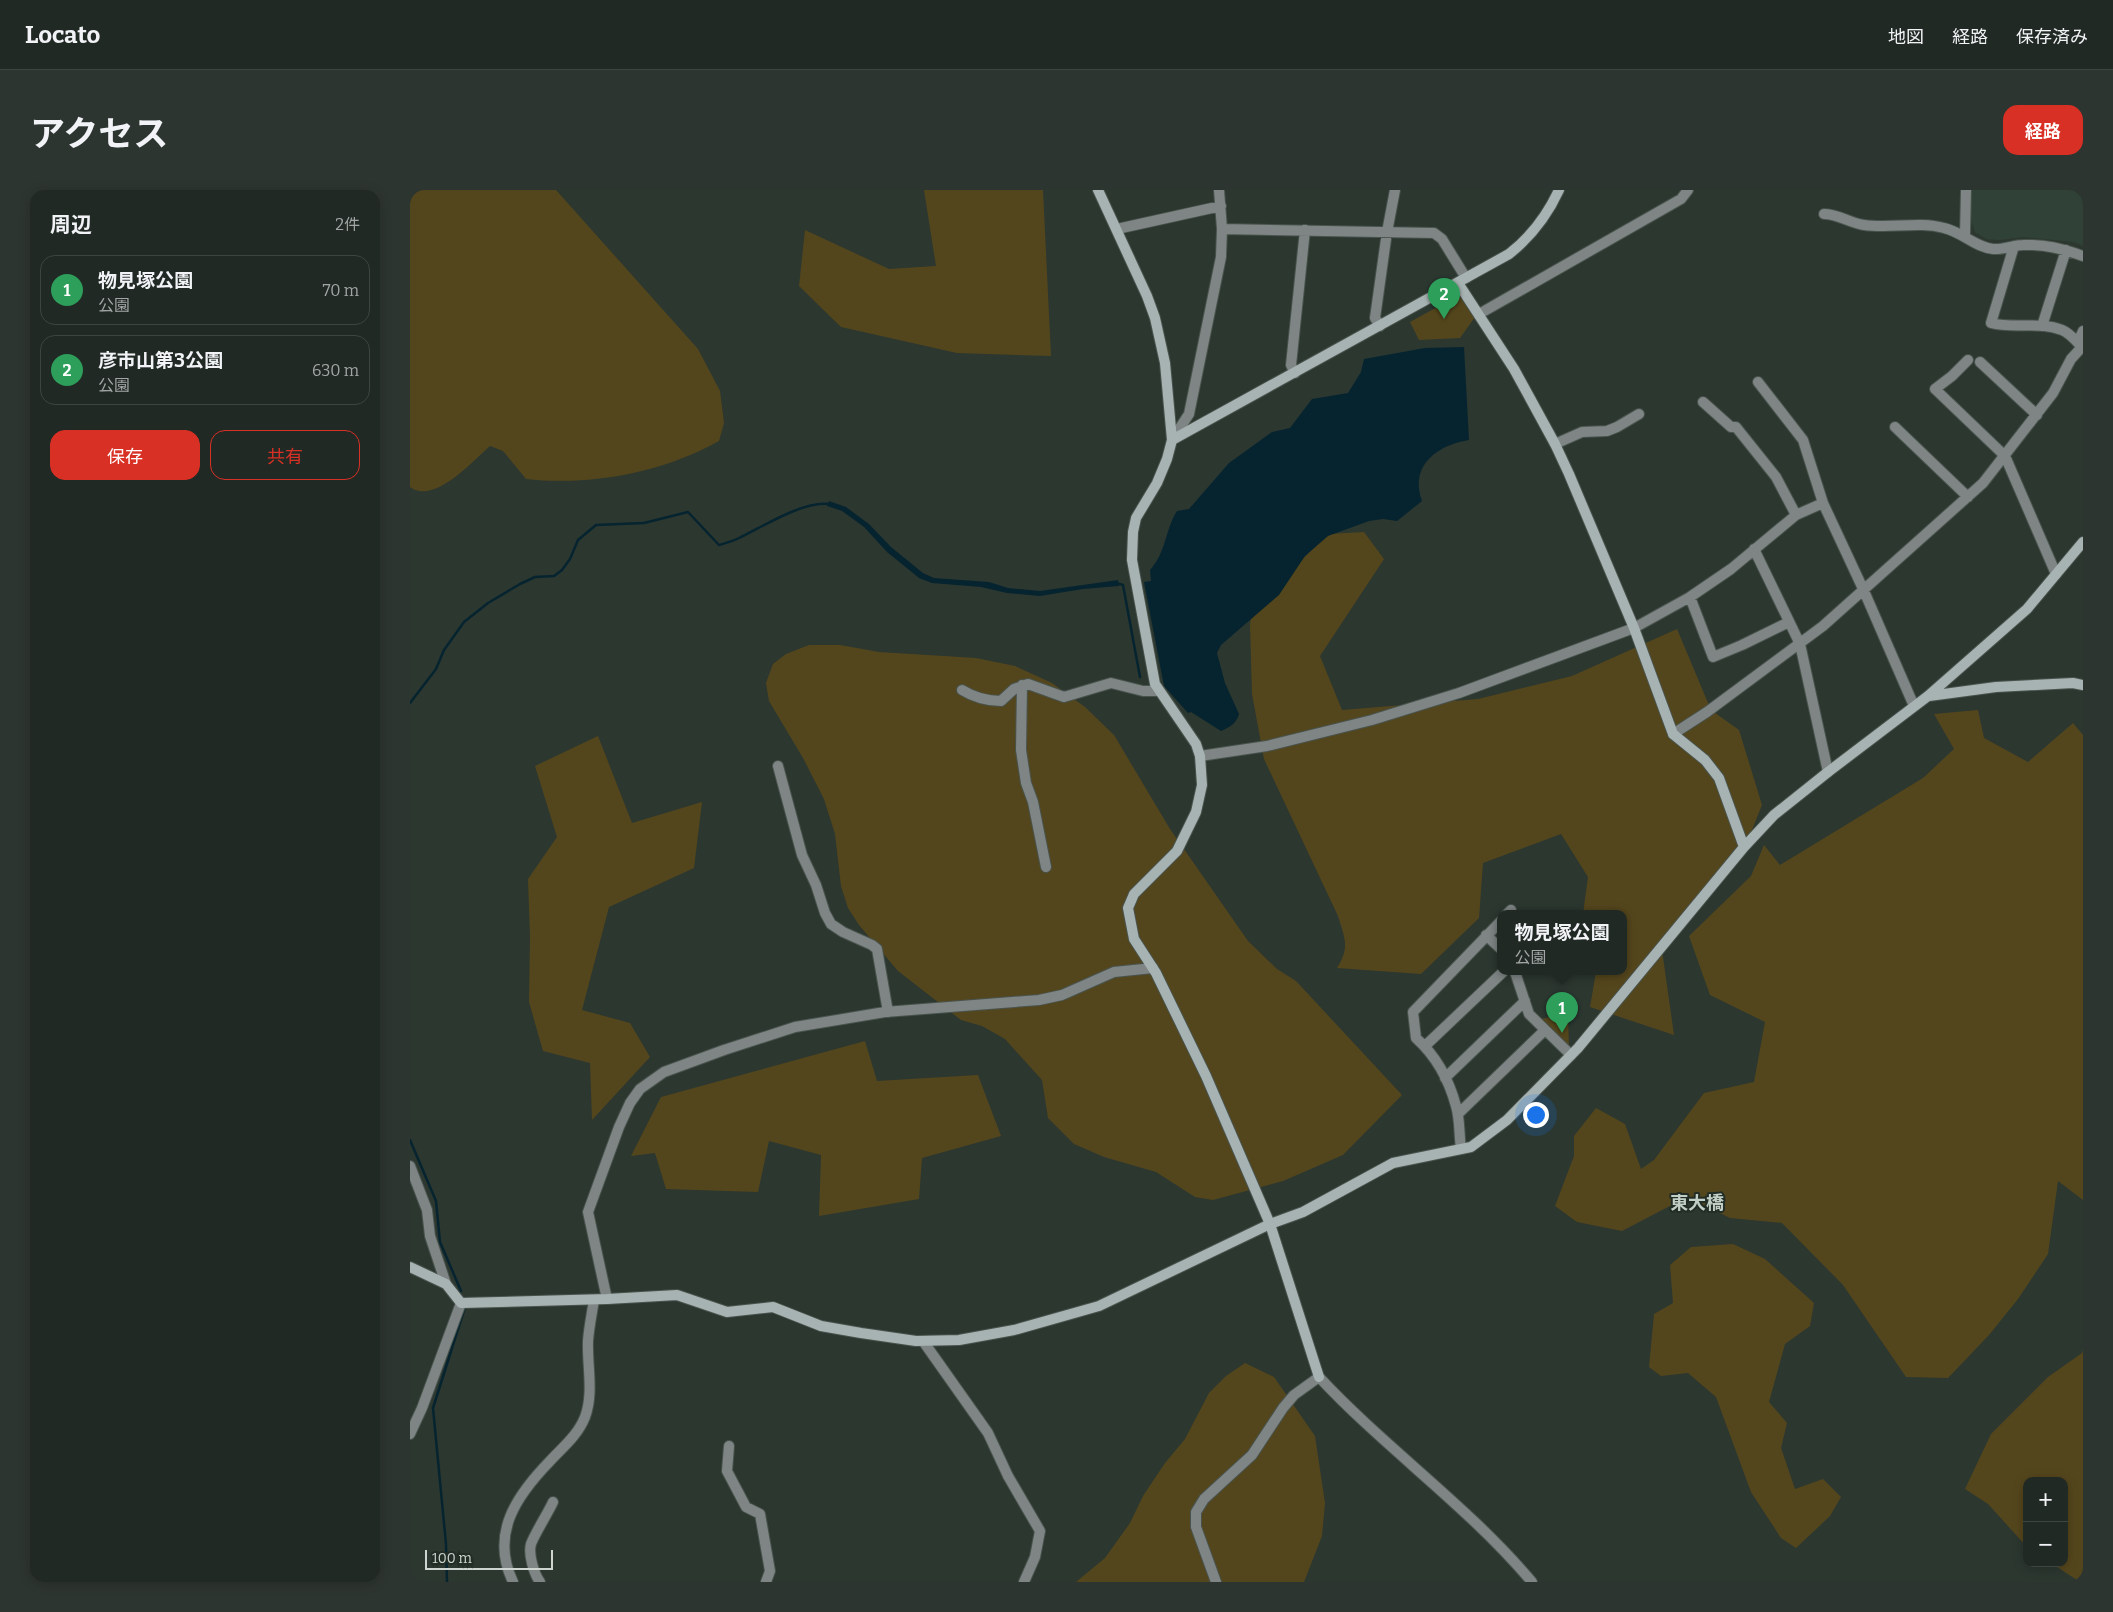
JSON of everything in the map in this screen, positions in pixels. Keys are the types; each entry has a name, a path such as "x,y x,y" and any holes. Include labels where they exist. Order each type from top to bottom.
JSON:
{"street":[{"path":"1098,190 1139,276 1155,318 1165,363 1172,440"},
{"path":"1219,190 1222,229 1220,257 1189,414 1172,440 1167,459 1156,483 1136,518 1132,544 1132,560 1152,674 1158,691 1184,724 1200,756 1202,785 1196,812 1177,851 1134,894 1128,908 1134,939 1152,968 1206,1076 1270,1224 1319,1377 1351,1411 1487,1533 1532,1582"},
{"path":"1380,326 1376,318 1387,232 1395,190"},
{"path":"1172,440 1380,326 1520,245 1544,220 1559,190"},
{"path":"1479,314 1681,199 1688,190"},
{"path":"1965,235 1966,190"},
{"path":"1117,229 1221,206"},
{"path":"1824,214 1833,214 1849,222 1866,225 1924,224 1946,228 1995,250 2014,246 2048,245 2083,256"},
{"path":"1222,229 1438,234 1479,314 1514,368 1570,474 1634,628 1674,734 1705,760 1719,778 1744,847"},
{"path":"1295,373 1291,365 1305,230"},
{"path":"2014,246 1991,323 2004,326 2042,326 2063,330 2081,346"},
{"path":"2042,326 2066,250"},
{"path":"1674,734 1800,644 1864,591 1984,483 2053,393 2081,346 2083,331"},
{"path":"1968,360 1935,389 2005,456 2056,574"},
{"path":"1980,362 2037,416"},
{"path":"1758,382 1803,440 1823,503 1914,706"},
{"path":"1703,402 1731,427 1736,427 1776,477 1796,515"},
{"path":"1555,444 1582,432 1607,430 1617,427 1639,414"},
{"path":"1895,426 1968,497"},
{"path":"1200,756 1267,746 1372,720 1459,694 1634,628 1690,597 1731,570 1796,515 1823,503"},
{"path":"461,1303 607,1300 677,1295 727,1312 772,1306 821,1326 923,1341 959,1340 1014,1330 1099,1306 1270,1224 1303,1212 1393,1163 1471,1147 1507,1120 1571,1055 1744,847 1774,816 1828,772 1928,696 2027,609 2083,542"},
{"path":"1754,549 1800,644 1828,772"},
{"path":"1690,597 1713,657 1742,646 1789,622"},
{"path":"962,690 974,697 988,701 1001,701 1014,689 1022,686 1035,686 1064,697 1112,683 1143,691 1158,691"},
{"path":"1928,696 1996,687 2073,683 2083,685"},
{"path":"1022,686 1021,750 1026,783 1046,867"},
{"path":"778,766 802,854 816,885 825,913 831,924 842,932 872,944 877,949 888,1012"},
{"path":"1461,1149 1457,1107 1445,1078 1430,1051 1416,1038 1413,1012 1497,925"},
{"path":"1486,935 1497,945"},
{"path":"607,1300 588,1212 619,1127 630,1103 640,1089 664,1072 724,1050 795,1028 888,1012 1039,1000 1062,995 1114,972 1152,968"},
{"path":"1425,1046 1500,975"},
{"path":"1516,975 1529,1014 1571,1055"},
{"path":"1445,1078 1525,1001"},
{"path":"1458,1114 1545,1030"},
{"path":"410,1166 427,1210 430,1236 446,1284 461,1303"},
{"path":"410,1267 446,1284"},
{"path":"514,1582 505,1556 503,1543 505,1529 512,1511 548,1463 580,1430 586,1415 589,1398 588,1341 594,1300"},
{"path":"410,1434 422,1408 461,1303"},
{"path":"923,1341 988,1433 1008,1476 1040,1531 1036,1557 1024,1582"},
{"path":"1216,1582 1196,1528 1196,1512 1204,1499 1252,1455 1283,1408 1294,1395 1319,1377"},
{"path":"729,1446 727,1471 746,1507 760,1514 770,1571 766,1582"},
{"path":"540,1582 532,1563 530,1545 553,1502"}],"shaded area":[{"path":"410,190 556,190 698,349 720,391 724,423 719,441 697,452 650,469 625,475 575,481 526,479 503,451 490,446 453,479 441,486 420,491 410,487"},
{"path":"924,190 1043,190 1051,356 957,353 841,327 799,286 805,230 889,269 936,266"},
{"path":"1970,190 2083,190 2083,246 2074,242 2024,237 1999,240 1987,239 1975,232 1970,215"},
{"path":"1459,295 1475,317 1460,338 1419,340 1410,322"},
{"path":"1364,532 1384,559 1320,656 1342,710 1478,699 1572,676 1677,629 1711,710 1739,730 1762,805 1739,862 1661,943 1674,1035 1590,1007 1595,975 1627,975 1627,910 1584,910 1588,877 1561,834 1483,863 1479,918 1421,974 1337,968 1345,948 1343,931 1338,916 1264,759 1252,694 1250,624 1253,608 1328,534"},
{"path":"809,645 840,645 879,652 976,658 1015,666 1052,683 1085,707 1114,735 1170,829 1248,941 1277,969 1296,981 1402,1095 1343,1155 1283,1181 1213,1200 1195,1197 1156,1172 1104,1157 1074,1144 1048,1118 1042,1080 1005,1039 982,1026 961,1020 898,971 859,925 848,908 841,886 835,834 824,799 803,758 769,701 766,683 773,664 786,654"},
{"path":"1978,710 1984,738 2028,762 2073,723 2083,735 2083,1200 2058,1181 2048,1254 2018,1299 1989,1335 1948,1378 1906,1377 1843,1285 1782,1223 1730,1218 1687,1197 1622,1231 1577,1222 1555,1206 1574,1156 1574,1136 1596,1108 1625,1124 1641,1169 1654,1160 1704,1093 1754,1082 1765,1022 1710,995 1689,936 1751,876 1764,845 1780,865 1923,778 1954,749 1934,714"},
{"path":"598,736 632,823 702,802 694,868 609,907 582,1010 630,1023 650,1057 592,1120 590,1063 543,1051 529,1002 530,937 528,879 557,837 535,766"},
{"path":"1568,1013 1569,1048 1541,1019"},
{"path":"865,1041 877,1081 978,1075 1001,1136 922,1158 919,1199 819,1216 821,1155 769,1141 758,1192 666,1189 655,1153 631,1156 661,1097"},
{"path":"1733,1244 1765,1259 1814,1303 1810,1326 1785,1344 1769,1402 1787,1423 1781,1448 1795,1489 1823,1479 1841,1497 1830,1516 1796,1548 1781,1538 1751,1492 1716,1397 1688,1373 1661,1376 1649,1367 1654,1314 1673,1303 1670,1265 1691,1247"},
{"path":"2083,1350 2083,1582 2080,1582 2057,1567 2068,1567 2068,1477 2023,1477 2023,1543 1988,1504 1965,1489 1991,1434 2048,1377 2082,1353"},
{"path":"1245,1363 1274,1377 1315,1436 1325,1503 1322,1536 1304,1582 1076,1582 1105,1558 1130,1523 1143,1496 1165,1463 1185,1439 1209,1393 1226,1376"}],"water":[{"path":"1464,347 1469,440 1446,447 1429,459 1419,477 1422,501 1397,521 1383,519 1369,521 1328,536 1305,556 1279,595 1221,645 1217,653 1225,683 1239,714 1234,723 1221,731 1191,712 1188,713 1164,686 1144,582 1151,581 1150,570 1159,556 1177,511 1189,509 1229,463 1272,432 1290,428 1312,399 1348,393 1361,372 1364,359 1425,348"},
{"path":"829,501 846,507 869,524 891,547 923,573 934,578 989,582 1008,588 1040,591 1118,580 1119,586 1083,589 1040,596 1007,593 981,587 932,583 919,578 887,552 864,527 842,511 827,506"}],"waterway":[{"path":"410,703 436,669 444,650 464,622 488,603 520,584 535,577 554,576 562,570 570,559 578,540 596,525 644,523 688,512 719,545 736,540 796,510 808,506 829,504"},
{"path":"1116,583 1123,585 1140,677"},
{"path":"410,1140 436,1201 440,1242 461,1291"},
{"path":"447,1582 446,1544 433,1408 465,1307"}],"place":[{"name":"彦市山第3公園","path":"1444,319"},
{"name":"物見塚公園","path":"1562,1033"}],"district":[{"name":"東大橋","path":"1697,1203"}]}
